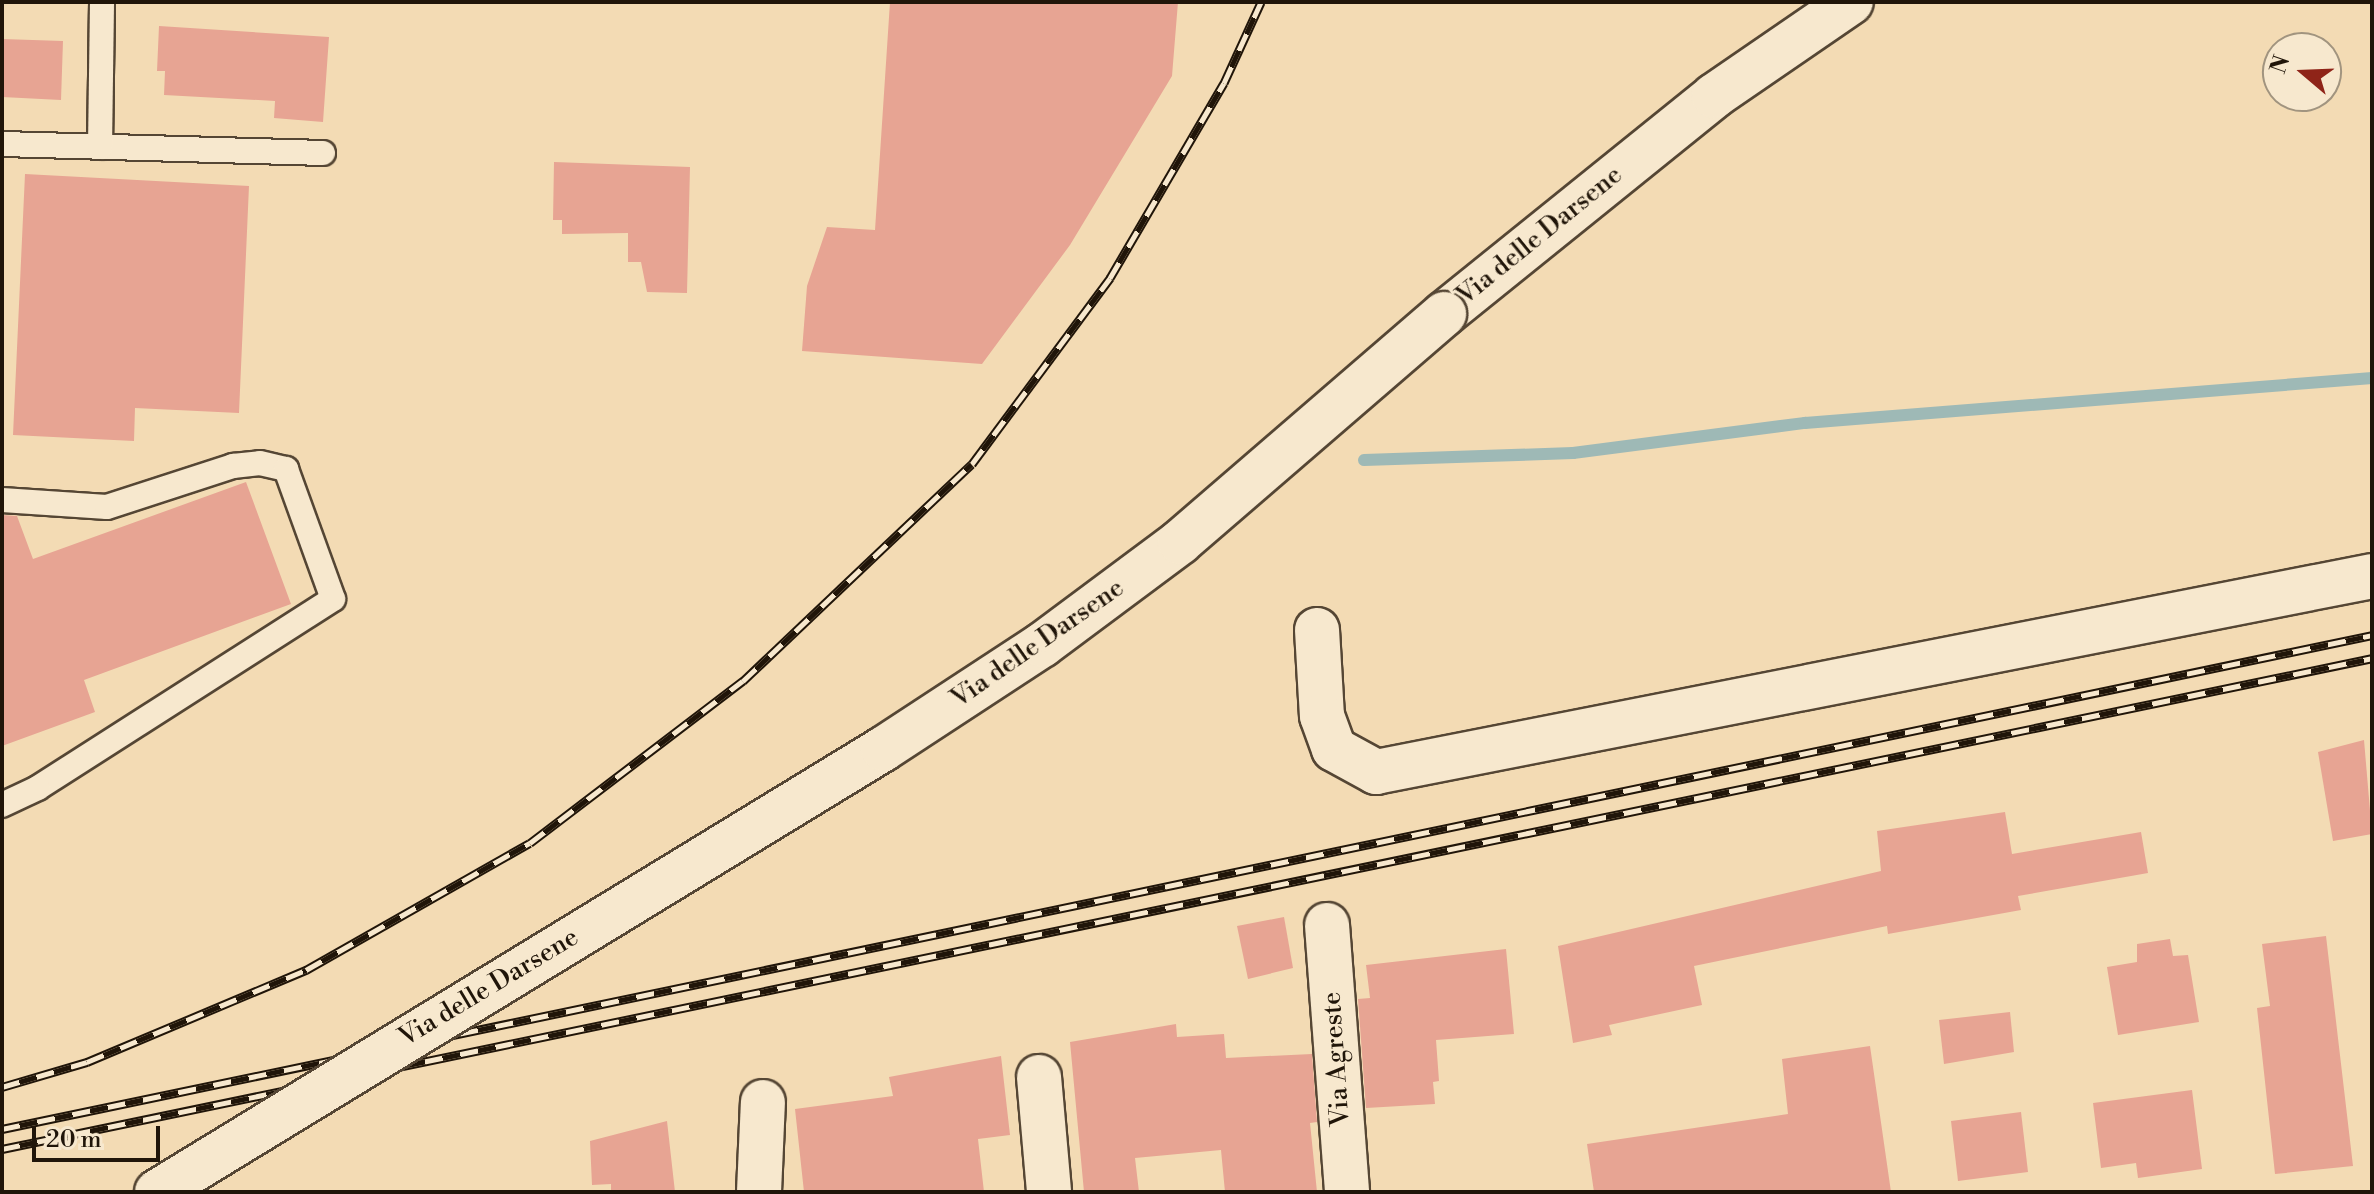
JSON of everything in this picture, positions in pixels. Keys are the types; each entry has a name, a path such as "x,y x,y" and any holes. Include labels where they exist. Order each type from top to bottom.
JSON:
{"street":[{"name":"Via delle Darsene","path":"157,1192 883,749 1042,645 1180,542 1444,314 1714,96 1851,2"},
{"path":"1317,630 1322,716 1334,749 1376,772 2372,576"},
{"name":"Via Agreste","path":"1327,925 1347,1192"},
{"path":"1039,1077 1049,1192"},
{"path":"759,1192 763,1102"}],"lane":[{"path":"100,147 102,2"},
{"path":"2,144 323,153"},
{"path":"2,500 107,507 233,466 260,463 286,469 333,599 38,788 2,805"}],"building":[{"path":"890,2 1178,2 1172,76 1070,245 982,364 802,351 807,286 827,227 875,230"},
{"path":"159,26 329,37 323,122 274,118 275,101 164,95 165,71 157,71"},
{"path":"2,39 63,41 61,100 2,97"},
{"path":"554,162 690,167 687,293 647,292 641,262 628,262 628,233 562,234 562,220 553,220"},
{"path":"25,174 249,186 239,413 135,408 134,441 13,435"},
{"path":"246,482 291,604 84,680 95,712 2,746 2,515 17,516 33,559"},
{"path":"2364,740 2372,834 2333,841 2318,752"},
{"path":"2005,812 2012,854 2141,832 2148,873 2018,896 2021,910 1888,934 1887,926 1694,966 1702,1005 1609,1025 1612,1035 1573,1043 1558,946 1881,871 1877,831"},
{"path":"1284,917 1293,968 1248,979 1237,926"},
{"path":"2326,936 2353,1166 2275,1174 2257,1008 2270,1006 2262,944"},
{"path":"2170,939 2173,956 2188,955 2199,1022 2118,1035 2107,967 2137,962 2137,944"},
{"path":"1506,949 1514,1034 1436,1040 1439,1081 1433,1082 1435,1104 1366,1108 1358,999 1370,998 1366,965"},
{"path":"2010,1012 2014,1052 1944,1064 1939,1020"},
{"path":"1176,1024 1177,1037 1224,1034 1226,1058 1312,1054 1317,1122 1310,1123 1317,1192 1225,1192 1221,1150 1135,1158 1139,1192 1084,1192 1070,1042"},
{"path":"1870,1046 1891,1192 1594,1192 1587,1144 1788,1114 1782,1059"},
{"path":"1001,1056 1010,1135 978,1139 984,1192 804,1192 795,1109 893,1096 889,1077"},
{"path":"2192,1090 2202,1169 2138,1178 2136,1163 2101,1168 2093,1103"},
{"path":"2021,1112 2028,1172 1958,1181 1951,1121"},
{"path":"667,1121 675,1192 611,1192 611,1184 592,1185 590,1141"}],"waterway":[{"path":"1364,460 1573,453 1805,423 2372,378"}],"railway":[{"path":"2,1087 87,1062 306,970 530,843 743,681 972,464 1110,278 1224,83 1261,2"},
{"path":"2,1129 2372,635"},
{"path":"2,1149 2372,658"}]}
